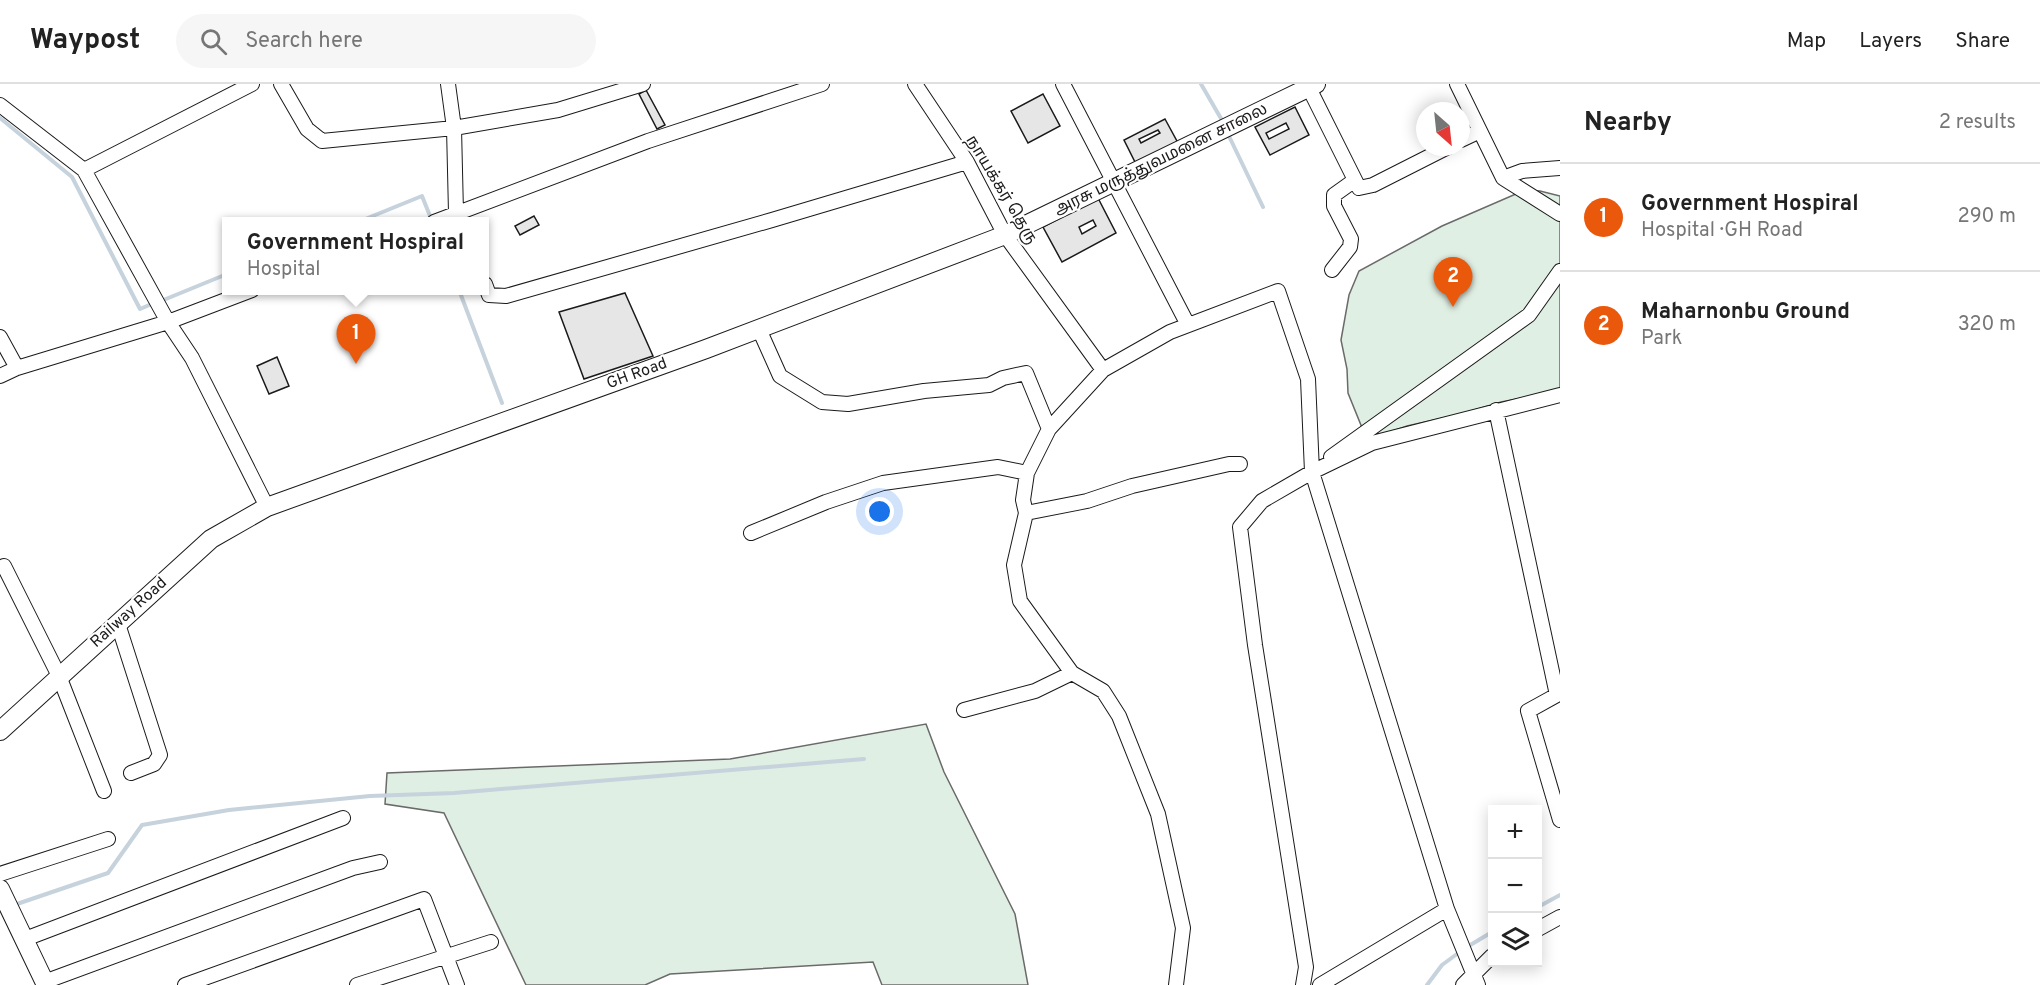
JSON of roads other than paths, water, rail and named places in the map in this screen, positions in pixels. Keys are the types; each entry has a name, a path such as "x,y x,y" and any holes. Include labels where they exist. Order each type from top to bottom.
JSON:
{"main road":[{"name":"அரசு மருத்துவமனை சாலை","path":"1005,235 1311,85"},
{"name":"GH Road","path":"267,507 759,329 1005,235"},
{"name":"Railway Road","path":"0,731 211,539 267,507"},
{"path":"0,889 45,984"}],"street":[{"path":"84,170 252,84"},
{"path":"281,84 307,129 322,141 454,128 558,110 643,84"},
{"path":"448,84 454,128 458,217 648,141 822,84"},
{"name":"நாயக்கர் தெரு","path":"915,84 967,162 1005,235 1103,369"},
{"path":"1063,84 1188,325"},
{"path":"1457,84 1503,178 1560,214"},
{"path":"1311,85 1359,188 1373,185 1430,156"},
{"path":"0,105 84,170 168,322 192,358 267,507"},
{"path":"1470,136 1480,131"},
{"path":"489,295 506,296 967,162"},
{"path":"1503,178 1522,171 1560,168"},
{"path":"1332,270 1350,247 1351,239 1334,206 1334,195 1355,180"},
{"path":"1312,472 1354,439 1529,315 1560,271"},
{"path":"1176,985 1183,928 1158,814 1119,716 1103,691 1072,673 1020,601 1014,565 1026,513 1023,500 1027,473 1049,429 1103,369 1170,332 1278,291 1308,379 1312,472 1447,909 1476,979"},
{"path":"0,376 17,368 168,322 241,295"},
{"path":"759,329 780,376 822,402 848,404 924,391 988,385 1003,378 1026,373 1049,429"},
{"path":"0,337 17,368"},
{"path":"1303,985 1306,967 1240,527 1262,501 1312,472 1372,443 1560,395"},
{"path":"1496,410 1557,695 1528,711 1560,820"},
{"path":"1026,513 1087,501 1132,486 1229,464 1240,464"},
{"path":"751,533 826,502 883,483 998,467 1027,473"},
{"path":"4,566 59,676 104,791"},
{"path":"118,624 160,755 154,764 131,773"},
{"path":"964,710 1035,691 1072,673"},
{"path":"25,939 343,818"},
{"path":"0,874 108,839"},
{"path":"45,984 353,868 380,862"},
{"path":"185,985 424,899 457,985"},
{"path":"1320,985 1447,909"},
{"path":"1542,927 1560,917"},
{"path":"357,985 491,942"},
{"path":"1463,985 1476,979 1488,962"}],"waterway":[{"path":"1201,84 1223,122"},
{"path":"0,118 72,177 140,309 154,303"},
{"path":"1227,132 1263,207"},
{"path":"370,217 422,196 430,217"},
{"path":"161,301 222,276"},
{"path":"461,295 502,403"},
{"path":"14,905 108,873 142,825 229,810 370,796 454,793 864,759"},
{"path":"1542,905 1560,895"},
{"path":"1467,947 1488,934"},
{"path":"1427,985 1442,965 1461,951"}],"place":[{"name":"Maharnonbu Ground","path":"1453,307"},
{"name":"Government Hospiral","path":"356,364"}]}
